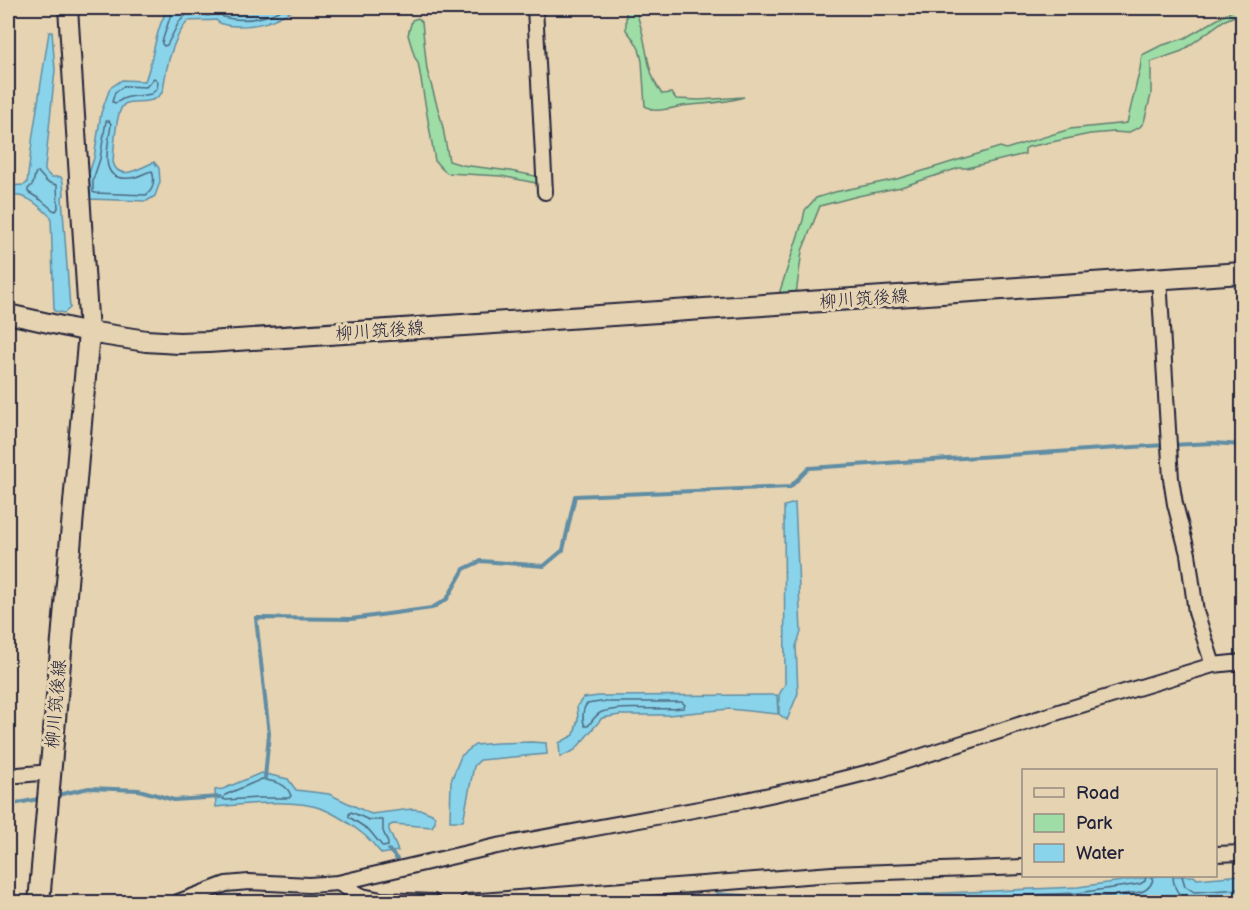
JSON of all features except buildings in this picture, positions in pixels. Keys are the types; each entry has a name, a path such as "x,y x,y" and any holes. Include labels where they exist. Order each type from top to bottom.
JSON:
{"main road":[{"name":"柳川筑後線","path":"39,903 89,332 146,341 179,343 1242,273"}],"street":[{"path":"8,314 89,332 68,8"},
{"path":"535,8 545,192"},
{"path":"1159,278 1171,479 1188,554 1196,612 1214,665"},
{"path":"178,903 226,884 338,883 496,846 737,802 830,782 1214,665 1242,662"},
{"path":"8,776 49,788"},
{"path":"1217,854 1242,853"},
{"path":"467,903 832,874 1022,867"},
{"path":"338,883 362,896 381,900 433,903"}],"green space":[{"path":"626,8 635,8 652,75 662,94 672,93 676,99 700,100 744,97 660,110 653,110 645,106 642,61 639,49 626,30"},
{"path":"1237,8 1242,8 1242,13 1223,21 1182,51 1151,62 1151,95 1144,122 1140,127 1127,133 1090,134 1028,147 1025,149 1025,154 959,168 901,187 820,206 802,251 796,294 779,294 805,210 816,198 897,179 1000,147 1006,149 1070,129 1127,123 1142,55 1185,38"},
{"path":"418,18 422,22 427,70 442,123 449,161 541,177 541,184 501,176 447,173 435,161 418,62 408,35 412,20"}],"water":[{"path":"169,8 184,8 208,16 215,14 221,8 246,10 298,8 270,21 248,26 227,25 216,20 188,21 182,28 171,54 163,91 153,100 126,104 122,107 116,126 113,162 116,168 125,173 154,162 159,168 160,182 155,196 147,201 89,199 86,194 87,179 94,158 101,113 110,88 122,80 145,81 158,33"},
{"path":"49,32 52,32 55,70 45,171 51,177 61,177 63,182 64,195 62,197 70,308 64,313 54,311 51,217 37,204 26,198 8,197 8,186 27,183"},
{"path":"795,503 801,632 796,646 798,693 787,720 779,714 779,695 785,684 784,506"},
{"path":"777,695 778,714 729,709 602,718 575,750 560,757 559,743 574,735 578,719 577,706 583,698"},
{"path":"546,743 547,754 480,760 474,766 463,821 450,821 451,781 461,756 475,745"},
{"path":"261,773 288,779 296,790 329,794 371,814 422,810 432,814 435,822 432,827 393,824 389,826 398,851 382,854 359,831 323,809 284,803 216,807 215,790 223,789"},
{"path":"1242,875 1242,902 682,902 717,900 717,893 746,895 747,899 901,895 1078,887 1151,877 1195,877 1197,879"}],"waterway":[{"path":"1171,445 1213,443 1242,445"},
{"path":"265,778 269,734 256,618 351,619 432,608 447,599 464,569 481,561 544,566 563,550 575,496 790,487 809,468 1165,445"},
{"path":"53,796 89,788 139,790 174,800 220,797"},
{"path":"8,805 43,798"},
{"path":"389,850 397,859"}]}
